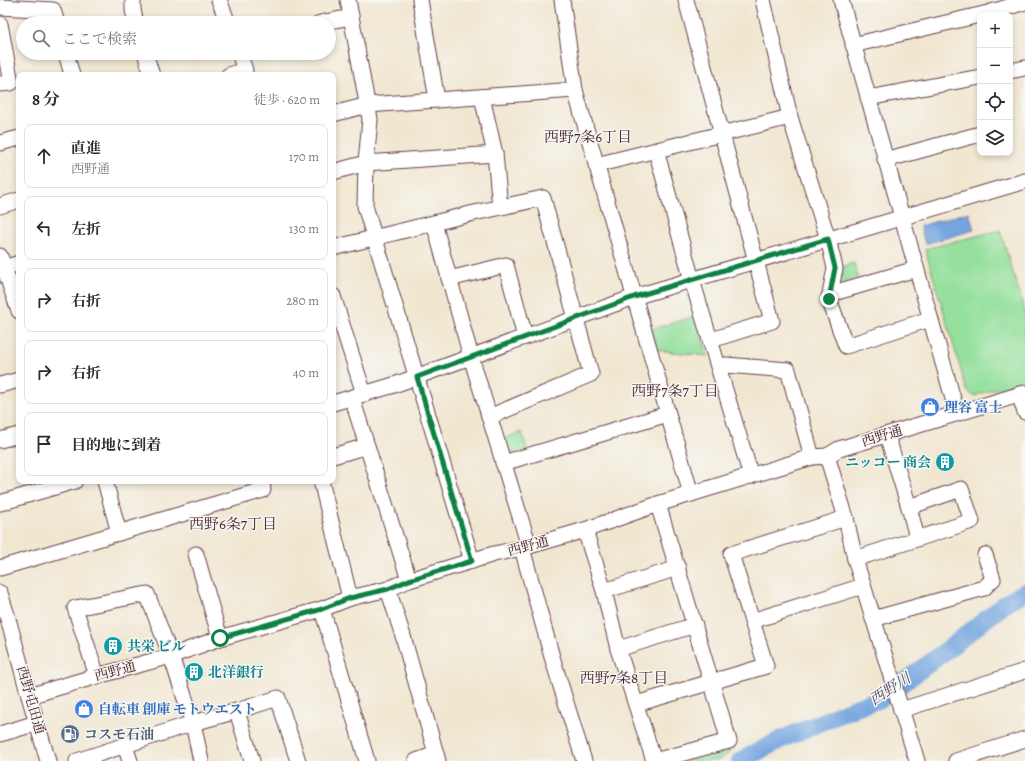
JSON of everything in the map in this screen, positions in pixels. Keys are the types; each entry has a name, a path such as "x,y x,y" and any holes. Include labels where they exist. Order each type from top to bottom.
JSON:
{"street":[{"path":"133,0 134,16"},
{"path":"219,0 225,16"},
{"path":"348,0 370,119 366,163 365,206 472,561"},
{"path":"420,0 437,100"},
{"path":"562,0 575,90 690,494"},
{"path":"686,0 772,321 711,340"},
{"path":"763,0 790,117 828,239 835,268 829,299 846,346 930,319"},
{"path":"841,0 956,413"},
{"path":"853,45 985,6 1025,2"},
{"path":"0,7 53,10 55,16"},
{"path":"336,20 351,17"},
{"path":"0,24 12,83 0,84"},
{"path":"68,60 71,72"},
{"path":"147,60 151,72"},
{"path":"239,72 245,70 241,60"},
{"path":"1013,70 1025,68"},
{"path":"868,98 977,77"},
{"path":"336,113 368,105 575,90"},
{"path":"482,97 495,154 500,208"},
{"path":"596,165 790,117"},
{"path":"885,160 977,135"},
{"path":"0,143 16,139"},
{"path":"656,150 692,280 751,476"},
{"path":"336,171 366,163 495,154"},
{"path":"336,403 417,377 634,297 1025,181"},
{"path":"336,247 543,198 592,374 489,417"},
{"path":"1,203 16,200"},
{"path":"434,223 526,547 552,657 584,761"},
{"path":"16,263 2,262 16,302"},
{"path":"449,279 506,264 525,337"},
{"path":"830,294 916,269"},
{"path":"336,308 358,396 367,446 409,580"},
{"path":"718,366 726,365 788,370 819,456 846,518 854,559 893,680 914,760"},
{"path":"0,385 16,381"},
{"path":"1022,393 1025,412"},
{"name":"西野通","path":"29,696 171,656 220,638 322,609 350,598 388,589 409,580 494,554 526,547 585,530 658,504 1022,393"},
{"path":"503,463 668,414"},
{"path":"887,434 910,507 917,538"},
{"path":"0,440 16,436"},
{"path":"336,455 367,446"},
{"path":"0,503 66,484"},
{"path":"106,484 119,533"},
{"path":"0,568 263,490 262,484"},
{"path":"322,484 350,598"},
{"path":"854,559 972,521 961,489 910,507"},
{"path":"585,530 604,591 618,649 654,761 729,741 658,504"},
{"path":"636,704 766,666 731,554 846,518"},
{"path":"196,554 220,638"},
{"path":"874,619 984,588 992,579 985,554"},
{"path":"604,591 678,568"},
{"path":"752,622 863,586"},
{"path":"388,589 403,636 437,758 416,761"},
{"name":"西野屯田通","path":"0,593 4,616 48,761"},
{"path":"97,676 75,608 147,594 171,656 193,723 201,761"},
{"path":"322,609 367,761"},
{"path":"618,649 695,625"},
{"path":"900,706 1025,671"},
{"path":"77,761 193,723 278,698 298,761"},
{"path":"237,711 252,761"},
{"path":"0,734 37,723"},
{"path":"956,761 1025,738"},
{"path":"125,746 130,761"}],"green space":[{"path":"1000,230 1025,312 1025,379 974,396 967,391 925,249"},
{"path":"854,263 858,277 842,284 839,283 844,266"},
{"path":"696,316 708,356 656,350 652,329"},
{"path":"522,432 527,450 512,454 509,453 504,438"},
{"path":"724,745 731,752 717,761 671,761"}],"water":[{"path":"969,212 974,230 925,244 920,226"}],"waterway":[{"name":"西野川","path":"740,761 780,740 847,711 880,699 948,649 1009,601 1025,592"}],"place":[{"name":"理容 富士","path":"930,407"},
{"name":"ニッコー 商会","path":"945,462"},
{"name":"共栄 ビル","path":"113,646"},
{"name":"北洋銀行","path":"194,672"},
{"name":"自転車 創庫 モトウエスト","path":"84,709"},
{"name":"コスモ石油","path":"70,734"}],"district":[{"name":"西野7条6丁目","path":"588,137"},
{"name":"西野7条7丁目","path":"675,391"},
{"name":"西野6条7丁目","path":"233,524"},
{"name":"西野7条8丁目","path":"624,678"}],"route":[{"path":"220,638 322,609 350,598 388,589 409,580 472,561 417,377 634,297 828,239 835,268 829,299"}]}
